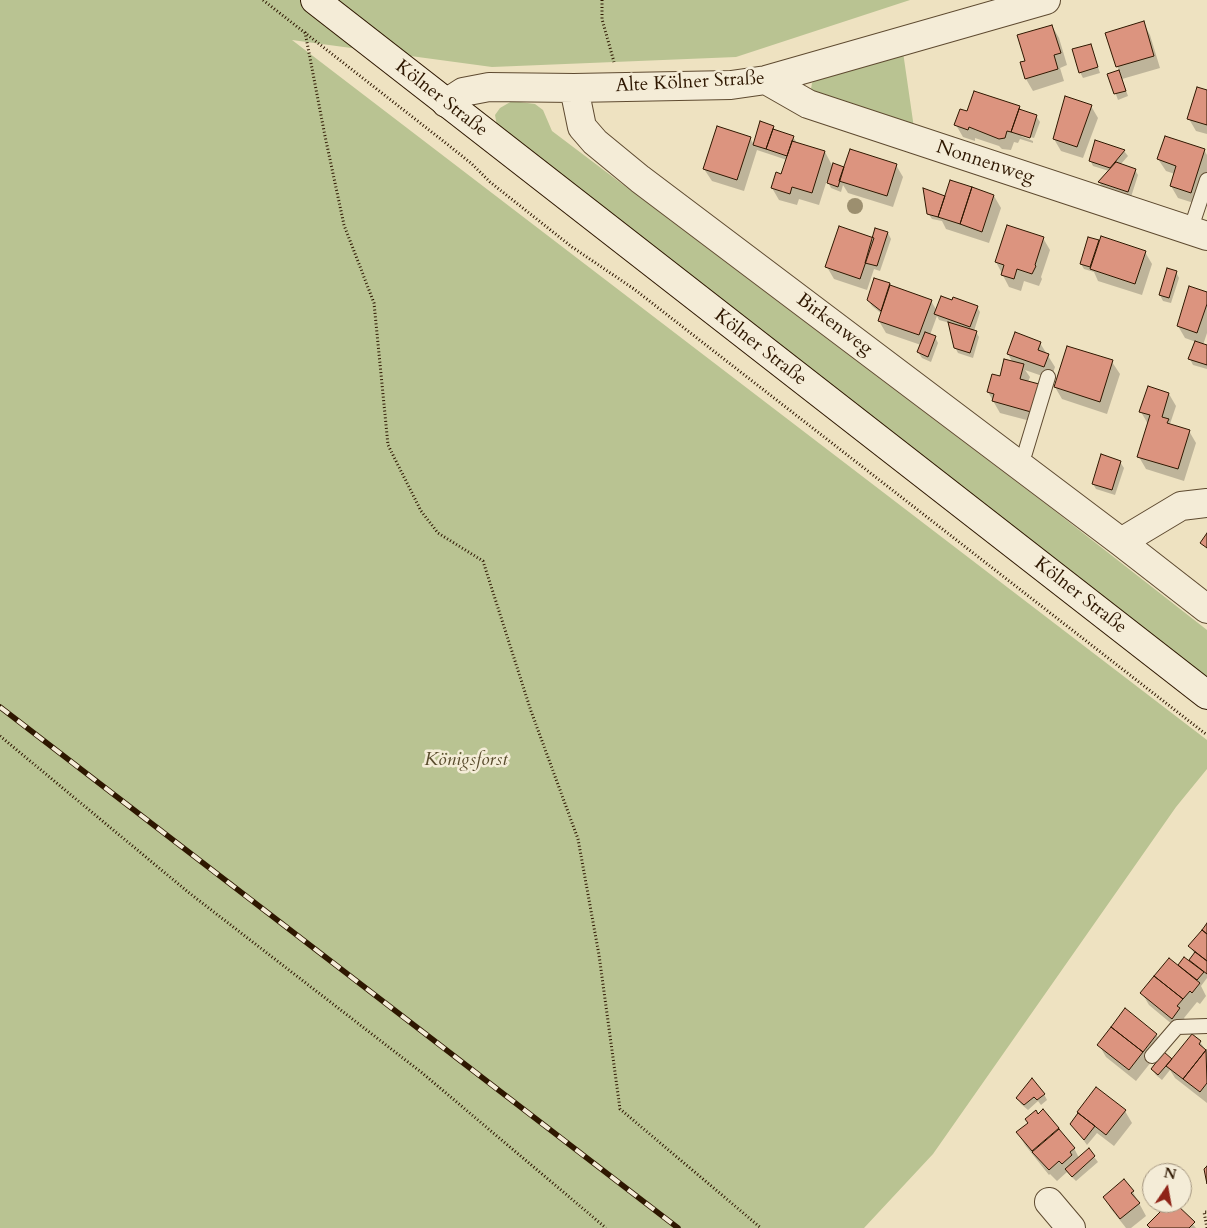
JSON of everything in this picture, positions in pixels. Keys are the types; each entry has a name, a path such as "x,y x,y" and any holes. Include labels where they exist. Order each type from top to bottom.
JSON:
{"street":[{"name":"Kölner Straße","path":"315,0 1207,695"},
{"name":"Alte Kölner Straße","path":"446,103 463,92 490,87 621,87 731,84 766,80 1046,0"},
{"name":"Nonnenweg","path":"766,80 808,104 1198,234"},
{"name":"Birkenweg","path":"574,88 582,127 595,142 640,179 1019,464 1207,609"},
{"path":"1121,542 1181,506 1207,504"},
{"path":"1049,1202 1071,1228"}],"lane":[{"path":"1198,234 1207,180"},
{"path":"1019,464 1025,453 1048,377"},
{"path":"1152,1056 1177,1027 1207,1026"}],"path":[{"path":"263,0 460,154 490,182 572,247 634,289 1207,735"},
{"path":"602,0 602,19 621,87"},
{"path":"305,32 324,136 344,225 374,303 388,445 421,511 438,533 483,561 531,712 578,839 599,955 620,1109 761,1228"},
{"path":"0,736 188,892 421,1072 606,1228"},
{"path":"1206,1228 1204,1212 1207,1212"}],"green space":[{"name":"Königsforst","path":"0,0 910,0 736,57 492,67 292,40 1207,740 1207,769 1176,807 933,1154 864,1228 0,1228"},
{"path":"903,52 914,128 815,94 811,89 812,83 816,79"},
{"path":"512,101 535,104 543,110 552,131 1051,508 1207,630 1207,677 497,126 495,115 500,108"}],"building":[{"path":"1144,21 1154,56 1116,67 1105,33"},
{"path":"1052,25 1061,53 1054,55 1058,69 1025,79 1020,62 1025,61 1017,35"},
{"path":"1091,44 1098,67 1079,73 1072,49"},
{"path":"1119,70 1126,91 1114,94 1107,74"},
{"path":"1197,87 1207,90 1207,125 1187,119"},
{"path":"974,91 1020,106 1011,132 1007,131 1005,138 999,139 969,127 968,130 954,125 960,109 967,111"},
{"path":"1065,96 1092,105 1077,147 1053,139"},
{"path":"1019,109 1037,115 1030,138 1011,132"},
{"path":"760,121 774,126 766,149 753,145"},
{"path":"717,126 751,137 737,180 703,169"},
{"path":"773,129 794,136 787,156 766,149"},
{"path":"1165,136 1205,149 1191,193 1170,186 1176,166 1157,159"},
{"path":"1095,140 1125,150 1110,168 1089,161"},
{"path":"792,141 825,151 812,193 792,187 790,194 771,188 776,172 781,174"},
{"path":"850,149 897,164 887,196 839,181"},
{"path":"1116,162 1136,169 1128,192 1098,182"},
{"path":"833,163 844,167 838,187 827,183"},
{"path":"950,180 972,187 960,224 938,217"},
{"path":"972,187 994,195 982,232 960,224"},
{"path":"923,188 945,196 938,217 927,214"},
{"path":"1007,225 1044,237 1032,274 1017,269 1014,279 1001,275 1004,265 995,262"},
{"path":"839,226 874,238 860,279 825,267"},
{"path":"875,228 888,232 877,266 865,263"},
{"path":"1101,236 1146,251 1135,284 1090,269"},
{"path":"1088,237 1099,240 1090,267 1080,264"},
{"path":"1167,268 1177,271 1169,298 1159,295"},
{"path":"874,278 890,283 881,311 867,300"},
{"path":"890,285 932,300 919,335 878,321"},
{"path":"1189,286 1207,292 1207,304 1197,333 1177,326"},
{"path":"941,296 952,300 953,297 978,306 970,327 934,314"},
{"path":"948,322 977,331 970,353 954,348"},
{"path":"925,332 936,336 928,357 917,352"},
{"path":"1015,332 1041,342 1038,350 1049,354 1044,367 1007,354"},
{"path":"1195,341 1207,345 1207,365 1188,359"},
{"path":"1067,346 1113,360 1100,402 1054,387"},
{"path":"1004,359 1024,364 1020,379 1039,384 1031,412 992,401 994,394 987,392 992,374 1000,376"},
{"path":"1148,386 1169,393 1162,417 1169,419 1167,423 1190,430 1178,469 1137,457 1150,415 1139,412"},
{"path":"1101,454 1121,461 1112,490 1092,484"},
{"path":"1207,533 1207,548 1200,543"},
{"path":"1207,923 1207,934 1202,930"},
{"path":"1202,930 1207,934 1207,961 1188,946"},
{"path":"1195,952 1207,961 1207,974 1189,960"},
{"path":"1184,957 1204,972 1197,980 1178,965"},
{"path":"1169,958 1200,983 1192,993 1190,991 1183,999 1154,976"},
{"path":"1154,976 1183,999 1177,1006 1180,1008 1172,1019 1140,993"},
{"path":"1125,1008 1157,1034 1143,1052 1111,1027"},
{"path":"1111,1027 1143,1052 1129,1070 1097,1045"},
{"path":"1192,1034 1201,1041 1199,1044 1206,1050 1183,1079 1166,1066"},
{"path":"1206,1050 1207,1083 1200,1092 1183,1079"},
{"path":"1164,1052 1172,1059 1158,1075 1151,1069"},
{"path":"1032,1078 1045,1094 1037,1100 1034,1097 1024,1105 1016,1098"},
{"path":"1096,1087 1126,1110 1106,1135 1077,1112"},
{"path":"1043,1109 1059,1128 1032,1151 1016,1132 1028,1123 1025,1119 1036,1110 1038,1114"},
{"path":"1078,1113 1095,1126 1084,1140 1070,1124"},
{"path":"1059,1129 1075,1148 1070,1152 1072,1155 1062,1164 1059,1161 1049,1170 1032,1152"},
{"path":"1089,1148 1095,1156 1072,1177 1065,1169"},
{"path":"1207,1166 1207,1184 1204,1169"},
{"path":"1124,1179 1134,1191 1131,1193 1140,1203 1120,1219 1103,1197"},
{"path":"1159,1213 1186,1213 1195,1222 1189,1228 1150,1228 1147,1225"}],"railway":[{"path":"0,707 678,1228"}]}
